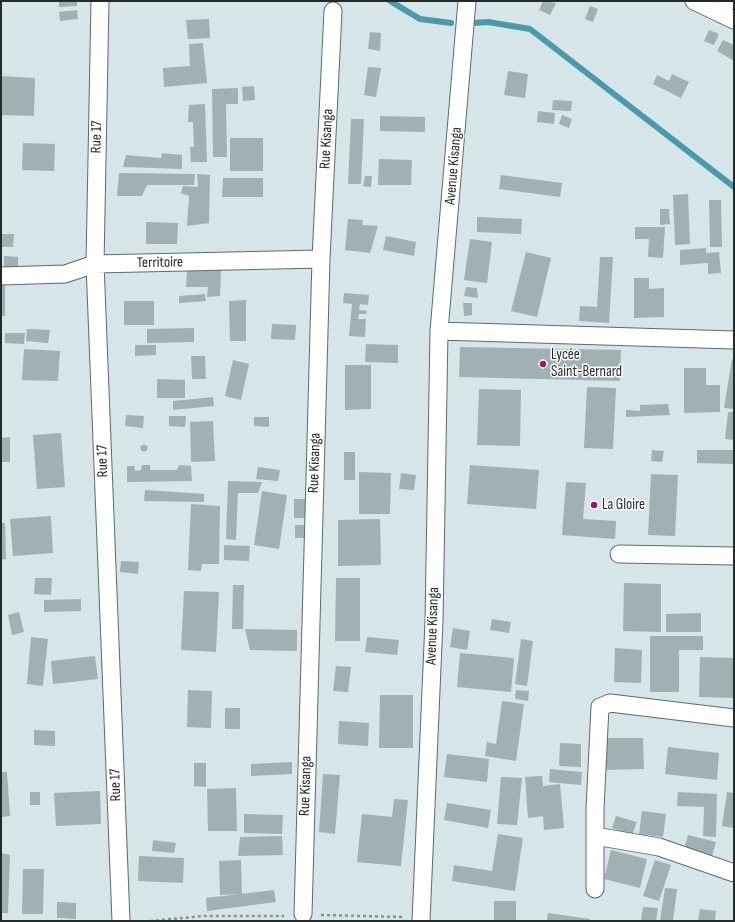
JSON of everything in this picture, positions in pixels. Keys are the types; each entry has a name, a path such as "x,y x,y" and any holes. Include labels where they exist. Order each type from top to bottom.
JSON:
{"street":[{"name":"Rue 17","path":"100,1 95,264 121,921"},
{"name":"Avenue Kisanga","path":"421,921 434,621 439,331 467,1"},
{"path":"694,1 727,12"},
{"name":"Rue Kisanga","path":"303,914 321,259 333,11"},
{"name":"Territoire","path":"1,276 64,274 95,264 321,259"},
{"path":"439,331 734,340"},
{"path":"619,554 734,556"},
{"path":"595,889 595,836 600,710 603,704 610,703 734,718"},
{"path":"595,836 659,847 734,873"}],"building":[{"path":"59,1 77,1 77,6 59,7"},
{"path":"543,1 556,3 550,15 539,10"},
{"path":"590,6 598,9 593,22 585,19"},
{"path":"77,10 78,19 60,21 59,12"},
{"path":"209,19 210,38 188,39 186,20"},
{"path":"709,30 719,34 714,45 704,41"},
{"path":"370,32 381,33 380,51 368,49"},
{"path":"723,40 734,45 734,61 717,51"},
{"path":"203,43 207,83 164,87 163,68 190,66 189,44"},
{"path":"368,67 381,68 376,97 364,95"},
{"path":"508,71 528,74 525,98 504,95"},
{"path":"672,74 689,82 681,98 653,84 657,75 669,81"},
{"path":"1,76 35,78 34,116 1,115"},
{"path":"254,86 255,100 243,101 242,87"},
{"path":"238,88 238,104 226,104 227,157 213,157 212,89"},
{"path":"553,100 572,101 571,111 552,110"},
{"path":"205,104 207,162 191,162 190,147 194,147 193,122 188,122 189,105"},
{"path":"538,111 555,113 554,124 537,122"},
{"path":"562,115 572,119 569,128 559,124"},
{"path":"380,116 425,117 425,132 380,131"},
{"path":"351,119 364,119 361,184 348,184"},
{"path":"230,138 263,138 263,171 230,171"},
{"path":"23,143 55,144 54,171 22,170"},
{"path":"162,153 182,155 182,169 123,167 126,155 161,158"},
{"path":"379,159 412,160 411,185 378,185"},
{"path":"119,173 195,174 194,185 147,185 142,196 117,196"},
{"path":"197,174 210,175 209,223 187,226 189,196 181,193 183,186 198,187"},
{"path":"501,175 562,183 560,197 499,189"},
{"path":"365,176 372,176 371,187 363,186"},
{"path":"223,178 263,178 263,197 222,197"},
{"path":"688,194 690,244 675,245 673,195"},
{"path":"709,200 721,200 722,247 710,247"},
{"path":"660,209 669,209 670,224 660,225"},
{"path":"477,217 522,219 521,234 477,232"},
{"path":"348,219 363,220 362,225 378,226 370,253 345,250"},
{"path":"146,222 178,223 177,244 146,244"},
{"path":"635,227 665,227 663,258 648,257 649,239 635,239"},
{"path":"1,234 14,234 13,247 1,247"},
{"path":"386,236 416,242 414,256 383,250"},
{"path":"470,239 492,242 487,283 464,280"},
{"path":"706,248 706,253 719,252 721,273 708,274 708,263 680,265 680,250"},
{"path":"526,252 551,258 537,317 511,311"},
{"path":"4,256 18,257 18,269 4,268"},
{"path":"600,257 613,257 609,323 579,321 580,306 597,307"},
{"path":"221,270 220,296 207,297 208,287 186,287 187,271"},
{"path":"634,278 649,278 649,289 664,288 664,317 634,318"},
{"path":"1,285 5,285 5,316 1,316"},
{"path":"466,287 477,288 478,298 464,296"},
{"path":"344,293 369,295 368,305 360,304 359,310 367,311 366,314 359,314 358,319 366,319 365,337 349,336 352,304 343,303"},
{"path":"205,294 206,301 179,303 179,296"},
{"path":"246,300 246,341 230,341 229,301"},
{"path":"124,301 154,301 154,325 124,325"},
{"path":"463,303 472,303 472,315 464,316"},
{"path":"272,324 296,325 295,340 271,339"},
{"path":"194,328 194,342 147,343 147,329"},
{"path":"27,329 50,330 48,343 26,341"},
{"path":"5,333 25,333 24,344 5,343"},
{"path":"366,344 398,345 398,363 365,362"},
{"path":"135,345 156,345 156,355 135,356"},
{"path":"460,347 621,350 620,381 459,377"},
{"path":"24,349 60,351 58,381 22,380"},
{"path":"191,356 205,356 206,379 192,379"},
{"path":"732,359 734,360 733,409 724,408"},
{"path":"233,360 249,364 241,400 225,396"},
{"path":"345,365 371,365 371,409 345,410"},
{"path":"684,368 706,368 706,385 720,385 720,412 684,413"},
{"path":"157,379 185,380 185,398 157,398"},
{"path":"587,387 616,388 613,449 584,448"},
{"path":"479,389 521,390 520,446 477,445"},
{"path":"213,397 214,406 173,410 173,401"},
{"path":"668,404 670,415 626,417 626,410 640,411 640,405"},
{"path":"728,412 734,412 734,440 725,439"},
{"path":"126,415 144,416 143,428 125,426"},
{"path":"169,416 186,416 185,427 169,426"},
{"path":"254,417 269,417 269,427 254,426"},
{"path":"213,421 215,461 191,462 190,422"},
{"path":"61,433 65,487 37,489 33,435"},
{"path":"10,437 10,462 1,462 1,438"},
{"path":"144,444 147,445 147,451 144,452 141,451 140,448 141,445"},
{"path":"652,450 664,451 662,462 651,461"},
{"path":"697,450 734,450 734,464 697,463"},
{"path":"344,452 355,452 355,480 344,480"},
{"path":"142,465 150,465 150,470 177,470 179,465 191,466 192,481 127,482 127,466 134,466 135,471 141,470"},
{"path":"470,465 539,470 536,509 467,504"},
{"path":"258,467 280,470 278,481 256,479"},
{"path":"359,472 391,473 390,514 359,514"},
{"path":"401,473 416,475 414,490 399,489"},
{"path":"651,474 678,475 675,536 648,535"},
{"path":"228,481 262,482 258,493 238,493 236,540 226,539"},
{"path":"566,482 586,483 583,519 616,521 615,539 562,535"},
{"path":"145,490 204,494 204,502 144,501"},
{"path":"262,491 287,495 279,549 254,545"},
{"path":"294,499 306,499 306,518 294,518"},
{"path":"191,504 220,506 219,564 202,564 201,571 188,570"},
{"path":"51,516 53,553 13,556 10,519"},
{"path":"380,519 381,565 338,566 338,520"},
{"path":"1,523 5,523 6,559 1,560"},
{"path":"295,525 305,525 304,538 295,538"},
{"path":"224,545 250,546 249,561 224,560"},
{"path":"121,561 139,562 138,574 120,572"},
{"path":"35,578 52,578 51,595 34,594"},
{"path":"336,578 360,578 360,641 335,641"},
{"path":"624,583 661,584 661,632 623,631"},
{"path":"233,585 244,585 243,629 232,629"},
{"path":"184,591 219,592 216,652 181,650"},
{"path":"81,599 81,611 44,612 44,600"},
{"path":"19,612 24,632 12,635 8,615"},
{"path":"701,613 701,632 666,632 666,614"},
{"path":"492,619 511,622 509,633 490,630"},
{"path":"453,628 470,631 467,650 450,647"},
{"path":"245,629 297,630 297,651 250,650"},
{"path":"650,636 703,636 703,650 679,650 679,692 650,692"},
{"path":"31,637 48,639 43,686 27,684"},
{"path":"367,637 399,640 397,655 365,652"},
{"path":"521,639 533,641 527,686 515,684"},
{"path":"615,648 642,650 641,683 614,682"},
{"path":"460,653 514,658 511,692 457,687"},
{"path":"95,656 98,679 53,684 51,661"},
{"path":"700,657 734,658 734,698 699,697"},
{"path":"336,666 351,667 348,692 333,691"},
{"path":"188,690 212,691 211,728 187,727"},
{"path":"516,690 529,691 528,701 515,699"},
{"path":"380,695 413,695 413,748 379,748"},
{"path":"502,701 524,704 516,761 485,756 487,742 496,744"},
{"path":"225,708 240,708 240,729 225,729"},
{"path":"339,721 369,723 368,746 338,744"},
{"path":"34,730 55,731 55,746 34,745"},
{"path":"603,738 643,738 644,769 603,770"},
{"path":"560,743 581,744 581,767 559,766"},
{"path":"668,747 719,753 717,780 665,774"},
{"path":"447,754 489,759 487,782 444,777"},
{"path":"292,762 292,774 251,776 251,764"},
{"path":"194,763 206,763 206,787 194,786"},
{"path":"550,769 582,772 581,785 549,782"},
{"path":"1,772 7,772 10,816 1,817"},
{"path":"323,774 340,775 335,834 319,832"},
{"path":"542,776 543,786 560,784 564,828 544,830 543,816 528,818 525,777"},
{"path":"501,777 522,778 517,825 497,824"},
{"path":"236,788 237,831 208,831 207,789"},
{"path":"100,791 101,824 56,826 54,793"},
{"path":"30,792 40,792 40,805 30,805"},
{"path":"678,792 717,794 716,837 703,836 704,807 677,806"},
{"path":"727,792 734,793 734,828 722,826"},
{"path":"394,799 408,800 401,866 357,862 362,814 392,817"},
{"path":"447,803 491,810 488,828 444,820"},
{"path":"642,811 666,814 663,837 639,834"},
{"path":"244,814 283,815 282,834 244,833"},
{"path":"616,816 637,822 632,835 612,828"},
{"path":"498,834 523,838 515,891 452,881 454,865 492,871"},
{"path":"688,835 716,842 712,856 684,849"},
{"path":"282,836 283,855 238,856 240,837"},
{"path":"153,840 176,843 174,853 152,851"},
{"path":"611,850 647,859 640,888 604,879"},
{"path":"1,853 10,855 8,913 1,913"},
{"path":"139,856 184,858 183,883 138,881"},
{"path":"241,860 242,894 220,895 219,861"},
{"path":"655,860 671,865 659,901 643,896"},
{"path":"23,869 44,869 43,914 22,914"},
{"path":"665,888 677,889 673,921 660,921"},
{"path":"274,890 276,902 207,911 206,898"},
{"path":"494,901 516,901 516,921 494,921"},
{"path":"57,902 76,903 76,919 57,918"},
{"path":"643,907 658,908 656,921 641,921"},
{"path":"700,909 716,911 715,921 698,921"},
{"path":"548,913 590,919 590,921 547,921"}],"waterway":[{"path":"390,1 420,19 451,23"},
{"path":"473,23 488,22 530,29 734,187"}],"place":[{"name":"Lycée Saint-Bernard","path":"543,364"},
{"name":"La Gloire","path":"594,505"}]}
